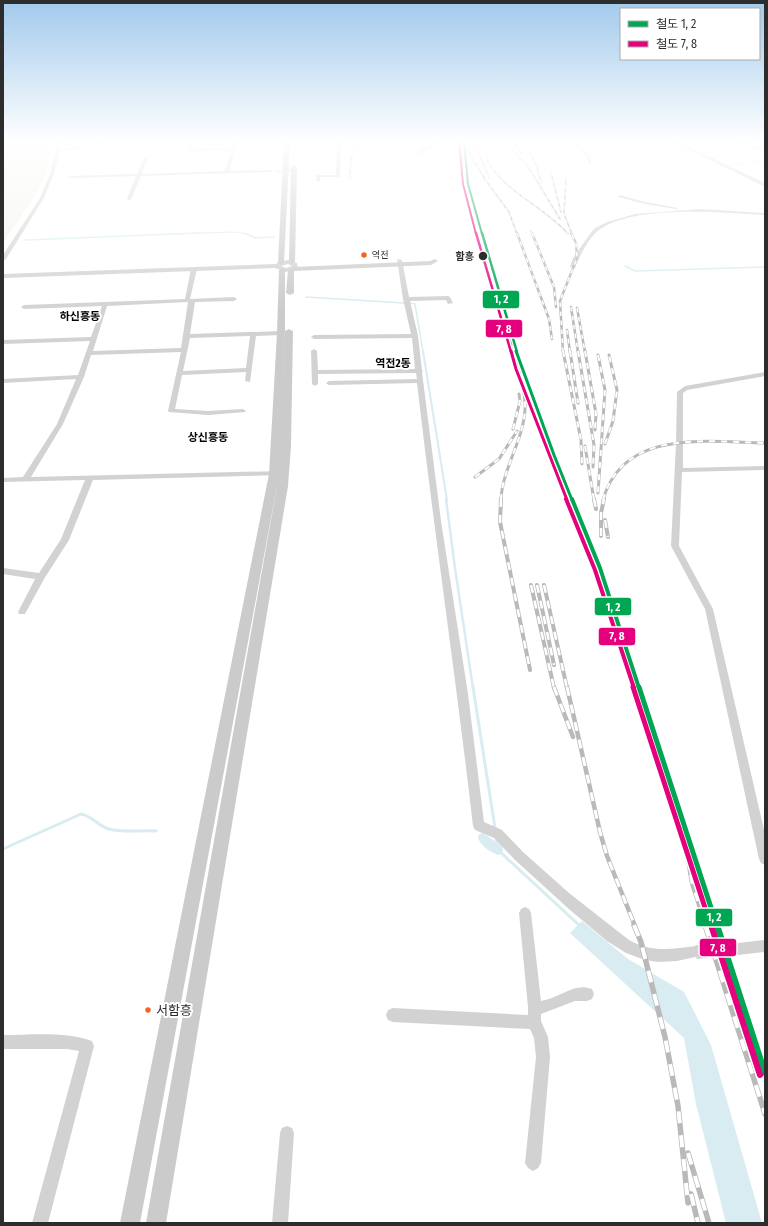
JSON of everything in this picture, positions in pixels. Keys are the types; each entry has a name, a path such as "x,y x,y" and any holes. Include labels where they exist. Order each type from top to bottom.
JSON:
{"main road":[{"path":"156,1223 256,648 279,473 287,266 286,198"},
{"path":"130,1223 279,473 281,333 292,198"},
{"path":"287,266 400,262"}],"street":[{"path":"3,259 42,198"},
{"path":"630,198 655,204 706,211"},
{"path":"573,267 574,259 587,240 597,230 619,220 651,212 706,211 765,214"},
{"path":"400,262 406,299 415,336 436,514 463,694 479,826 488,828 499,834 513,851 574,906 622,944 644,954 656,956 696,952"},
{"path":"3,276 287,266"},
{"path":"194,269 189,301 185,350 171,411 208,413 243,411"},
{"path":"406,299 448,298 450,303"},
{"path":"24,307 234,299"},
{"path":"26,479 58,426 80,377 105,304"},
{"path":"248,381 253,333"},
{"path":"187,336 281,333"},
{"path":"314,337 415,336"},
{"path":"4,342 94,339"},
{"path":"89,353 185,350"},
{"path":"314,351 316,384"},
{"path":"179,373 249,370"},
{"path":"315,372 420,372"},
{"path":"765,374 682,390 680,392 675,546 709,609 765,859"},
{"path":"3,381 80,377"},
{"path":"329,383 421,381"},
{"path":"678,470 765,468"},
{"path":"3,480 279,473"},
{"path":"22,612 41,577 65,540 90,478"},
{"path":"3,571 41,577"},
{"path":"525,913 535,1007 534,1022 541,1037 543,1057 533,1162"},
{"path":"738,949 765,946"},
{"path":"535,1007 542,1008 575,994 587,994"},
{"path":"393,1015 534,1022"},
{"path":"3,1042 67,1042 87,1046 40,1223"},
{"path":"280,1223 287,1132"}],"shaded area":[{"path":"3,198 33,198 32,200 3,242"},
{"path":"582,921 628,959 684,992 711,1045 762,1223 726,1223 696,1104 684,1038 570,933"}],"waterway":[{"path":"183,234 235,232 246,234"},
{"path":"183,234 200,233"},
{"path":"173,234 183,234"},
{"path":"25,240 183,234"},
{"path":"246,234 256,238 274,237"},
{"path":"625,266 635,271 765,267"},
{"path":"306,297 404,303"},
{"path":"410,303 415,304 423,352"},
{"path":"423,351 447,500"},
{"path":"446,499 473,688"},
{"path":"473,687 495,828"},
{"path":"3,849 81,814 109,829 127,831 156,831"},
{"path":"496,837 498,850 580,926 579,925"},
{"path":"483,838 498,850"}],"tunnel":[{"path":"696,952 738,949"}],"railway":[{"path":"499,198 509,212 517,234"},
{"path":"525,198 549,216 568,234"},
{"path":"547,198 560,219"},
{"path":"557,198 561,212"},
{"path":"565,198 564,214 572,234"},
{"path":"517,233 549,319 552,339"},
{"path":"532,233 554,287 556,307"},
{"path":"563,352 560,301 577,258 576,243 571,233"},
{"path":"571,307 578,352"},
{"path":"577,308 585,352"},
{"path":"509,328 514,352"},
{"path":"567,330 570,352"},
{"path":"501,500 505,476 519,439 525,415 525,402 522,383 514,351"},
{"path":"563,351 581,440 582,464"},
{"path":"570,351 578,403"},
{"path":"578,351 594,445 593,467"},
{"path":"585,351 596,414 595,430"},
{"path":"598,355 605,390 598,493"},
{"path":"605,444 613,421 617,390 609,355"},
{"path":"513,429 520,401 519,394"},
{"path":"475,477 499,459 517,431"},
{"path":"603,500 613,477 629,461 648,450 670,444 694,442 718,441 765,443"},
{"path":"585,446 594,500"},
{"path":"501,499 500,522 530,670"},
{"path":"594,499 596,509"},
{"path":"601,536 601,513 604,499"},
{"path":"605,520 608,537"},
{"path":"531,585 554,688"},
{"path":"537,585 554,665"},
{"path":"544,585 567,688"},
{"path":"554,687 573,737"},
{"path":"567,687 600,832 607,856 635,926"},
{"path":"679,804 692,883 706,926"},
{"path":"634,925 641,942 665,1037 678,1106 688,1203"},
{"path":"705,925 765,1114"},
{"path":"688,1153 709,1223"},
{"path":"691,1194 698,1223"}],"transit line":[{"path":"466,198 516,369 549,457 595,570 760,1075"},
{"path":"471,198 521,367 554,455 600,568 765,1073"}],"place":[{"name":"역전","path":"364,255"},
{"name":"함흥","path":"483,256"},
{"name":"서함흥","path":"148,1010"}],"district":[{"name":"하신흥동","path":"80,316"},
{"name":"역전2동","path":"393,363"},
{"name":"상신흥동","path":"208,437"}]}
